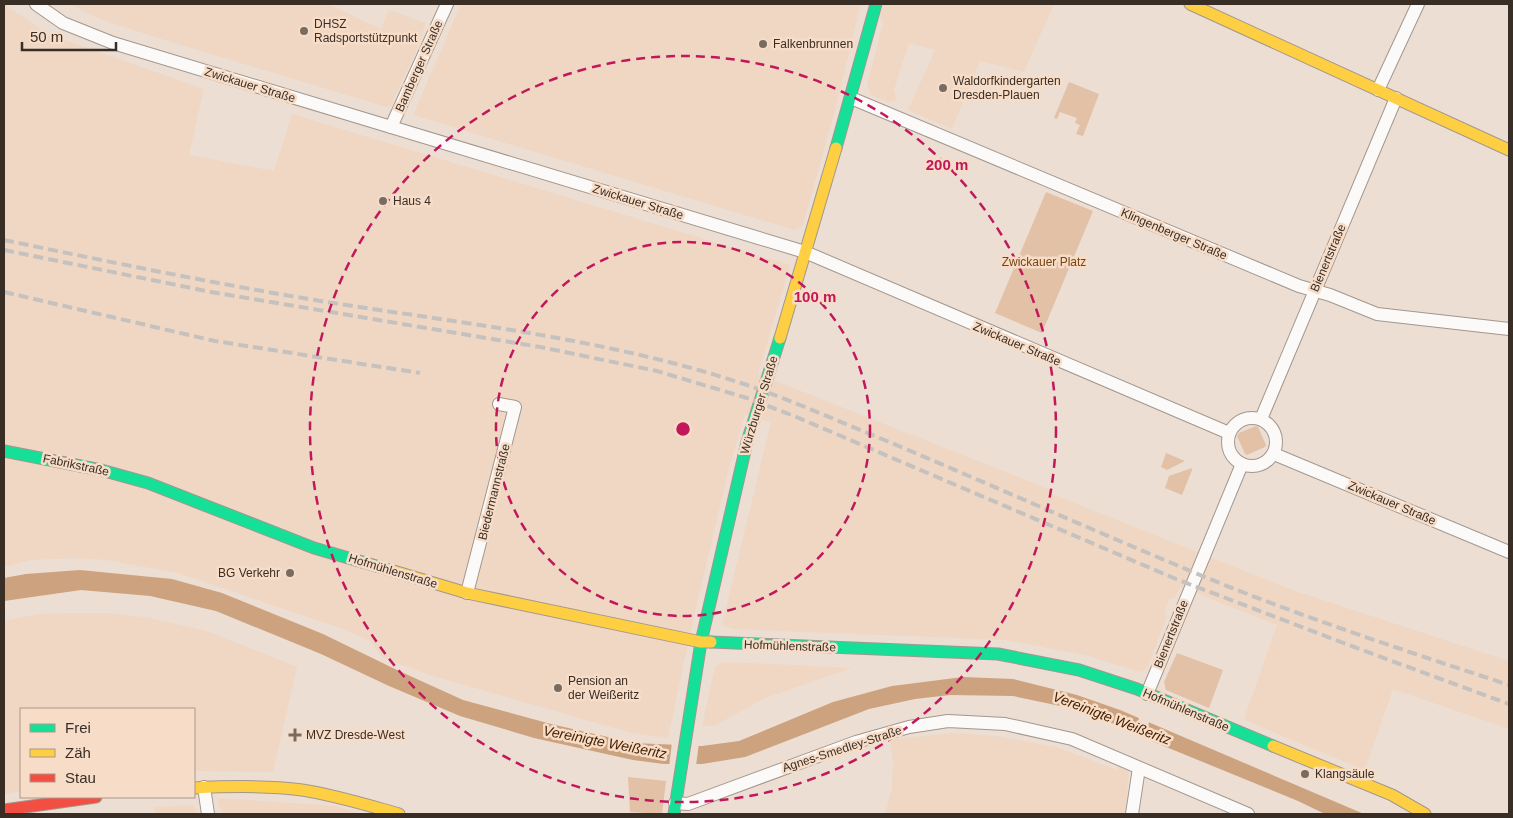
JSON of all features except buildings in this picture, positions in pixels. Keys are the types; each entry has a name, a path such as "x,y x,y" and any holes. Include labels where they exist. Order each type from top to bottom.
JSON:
{"street":[{"name":"Zwickauer Straße","path":"36,4 63,23 113,44 805,252 1229,434"},
{"name":"Bamberger Straße","path":"391,128 447,4"},
{"name":"Würzburger Straße","path":"674,809 701,642 747,442 851,98 876,4"},
{"path":"1190,4 1509,150"},
{"path":"1378,90 1418,4"},
{"name":"Klingenberger Straße","path":"851,98 1282,279 1377,314 1509,329"},
{"name":"Bienertstraße","path":"1262,419 1314,290 1396,98"},
{"name":"Biedermannstraße","path":"467,593 515,407 499,404"},
{"path":"1254,417 1262,419 1270,424 1276,434 1277,446 1274,454 1269,460 1260,465 1242,464 1235,460 1229,450 1229,434 1234,425 1242,419 1254,417"},
{"name":"Fabrikstraße","path":"4,450 101,470 148,483"},
{"name":"Zwickauer Straße","path":"1274,454 1509,552"},
{"name":"Bienertstraße","path":"1147,694 1242,464"},
{"name":"Hofmühlenstraße","path":"148,483 314,548 467,593 701,642 998,654 1079,670 1147,694 1392,796 1425,814"},
{"name":"Agnes-Smedley-Straße","path":"674,809 856,742 909,727 948,721 1005,724 1072,739 1248,814"},
{"path":"1132,814 1139,768"},
{"path":"208,814 199,788 243,786 302,790 399,814"},
{"path":"4,810 89,798"}],"shaded area":[{"path":"4,4 48,34 204,89 189,155 274,171 292,114 790,265 758,374 1053,491 1052,494 1292,590 1509,661 1509,729 1393,689 1365,770 1289,739 1244,719 1277,625 1180,587 1175,598 1169,599 1164,611 1167,617 1147,669 1139,672 1089,656 1006,640 733,629 722,625 771,422 745,415 729,468 668,738 631,733 430,675 383,658 370,641 343,629 178,573 106,560 78,558 30,560 4,567"},
{"path":"69,4 328,4 381,29 389,10 426,23 418,47 391,105 386,107 102,20"},
{"path":"461,4 861,4 835,110 803,225 794,230 413,115"},
{"path":"884,4 1054,4 1024,72 980,61 952,129 908,110 935,50 909,43 894,90 897,100 888,102 871,95 867,85 883,24 880,17"},
{"path":"109,613 149,618 207,631 297,667 273,772 195,771 195,708 20,708 20,791 4,794 4,621 39,614"},
{"path":"722,662 852,668 765,698 714,726 702,726 715,667"},
{"path":"952,733 994,736 1057,747 1117,770 1119,764 1128,769 1129,772 1125,814 885,814 892,788 893,761 890,740"},
{"path":"217,798 336,806 361,814 222,814"},
{"path":"194,805 197,814 155,814 154,807"}],"green space":[{"path":"1069,82 1099,94 1083,136 1076,134 1080,125 1075,123 1077,118 1060,112 1057,119 1054,118"},
{"name":"Zwickauer Platz","path":"1046,192 1093,211 1042,333 995,313"},
{"path":"1256,426 1266,445 1247,455 1237,436 1239,433"},
{"path":"1166,453 1185,461 1167,470 1161,467"},
{"path":"1192,468 1182,495 1165,488 1169,476"},
{"path":"1177,653 1223,670 1209,708 1166,690 1164,682"},
{"path":"628,777 666,781 662,814 630,812"}],"water":[{"name":"Vereinigte Weißeritz","path":"80,570 172,579 222,593 323,634 463,700 551,724 634,743 702,746 739,741 833,702 892,686 963,677 1013,679 1077,695 1120,710 1364,814 1325,814 1298,801 1154,742 1126,728 1065,707 1013,696 950,695 915,699 869,709 745,757 702,764 664,764 633,760 534,738 460,716 389,686 321,654 216,611 150,596 81,590 4,601 4,578 26,574"}],"pier":[{"path":"1139,716 1149,720 1147,741 1137,736"},
{"path":"672,742 699,743 696,766 669,767"}],"railway":[{"path":"4,240 255,290 546,336 649,357 700,370 750,386 919,454 1137,549 1257,598 1509,685"},
{"path":"4,250 211,292 540,347 657,371 747,398 794,416 1176,579 1509,704"},
{"path":"4,292 215,341 420,373"}],"traffic: fast":[{"path":"836,148 876,4"},
{"path":"674,814 701,642 747,442 780,338"},
{"path":"4,451 101,470 148,483 314,548 390,570"},
{"path":"711,642 998,654 1079,670 1137,689 1273,746"}],"traffic: slow":[{"path":"1190,4 1509,150"},
{"path":"780,338 836,148"},
{"path":"390,570 467,593 701,642 711,642"},
{"path":"1273,746 1392,795 1425,814"},
{"path":"195,788 248,786 302,790 339,797 399,814"}],"traffic: jam":[{"path":"4,810 89,798"}],"place":[{"name":"DHSZ Radsportstützpunkt","path":"304,31"},
{"name":"Falkenbrunnen","path":"763,44"},
{"name":"Waldorfkindergarten Dresden-Plauen","path":"943,88"},
{"name":"Haus 4","path":"383,201"},
{"name":"BG Verkehr","path":"290,573"},
{"name":"Pension an der Weißeritz","path":"558,688"},
{"name":"MVZ Dresde-West","path":"295,735"},
{"name":"Klangsäule","path":"1305,774"}]}
